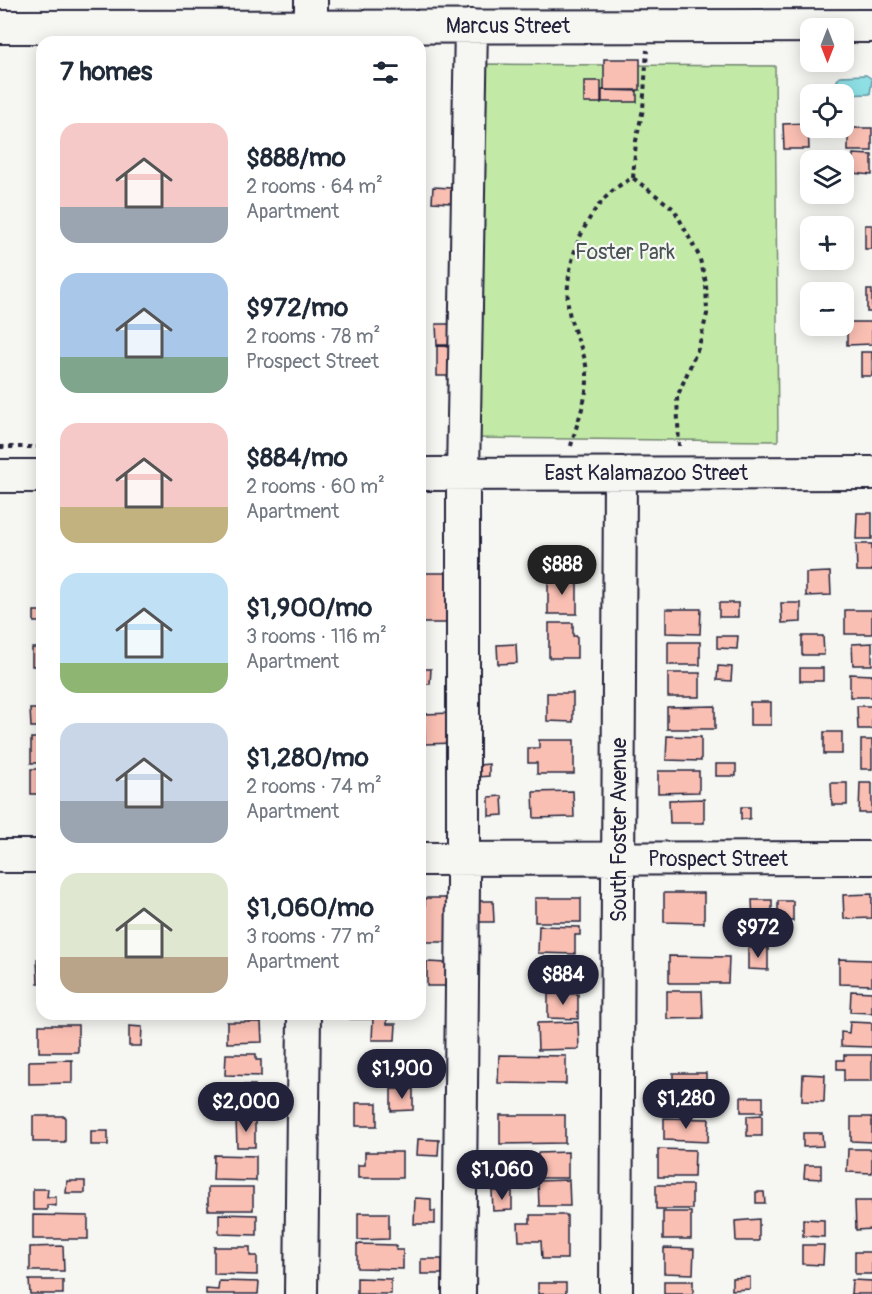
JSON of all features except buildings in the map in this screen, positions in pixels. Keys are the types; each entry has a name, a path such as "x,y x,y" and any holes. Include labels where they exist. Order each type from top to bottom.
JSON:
{"street":[{"name":"Marcus Street","path":"0,27 150,34 311,22 471,26 630,17 872,26"},
{"path":"459,1294 463,474 471,26"},
{"name":"South Foster Avenue","path":"616,1294 620,859 620,473"},
{"name":"East Kalamazoo Street","path":"426,474 872,473"},
{"path":"0,476 36,476"},
{"path":"0,856 36,856"},
{"name":"Prospect Street","path":"426,859 872,858"},
{"path":"301,1294 304,1020"}],"path":[{"path":"630,17 643,109 636,141 633,178"},
{"path":"571,446 588,380 585,352 569,313 568,285 572,256 604,198 622,183 633,178"},
{"path":"633,178 674,209 699,256 706,282 707,314 699,346 677,397 679,446"},
{"path":"0,447 36,447"}],"green space":[{"name":"Foster Park","path":"472,64 775,66 778,441 476,438"}],"water":[{"path":"866,75 872,79 870,94 854,95 854,84 835,84 840,76"}]}
